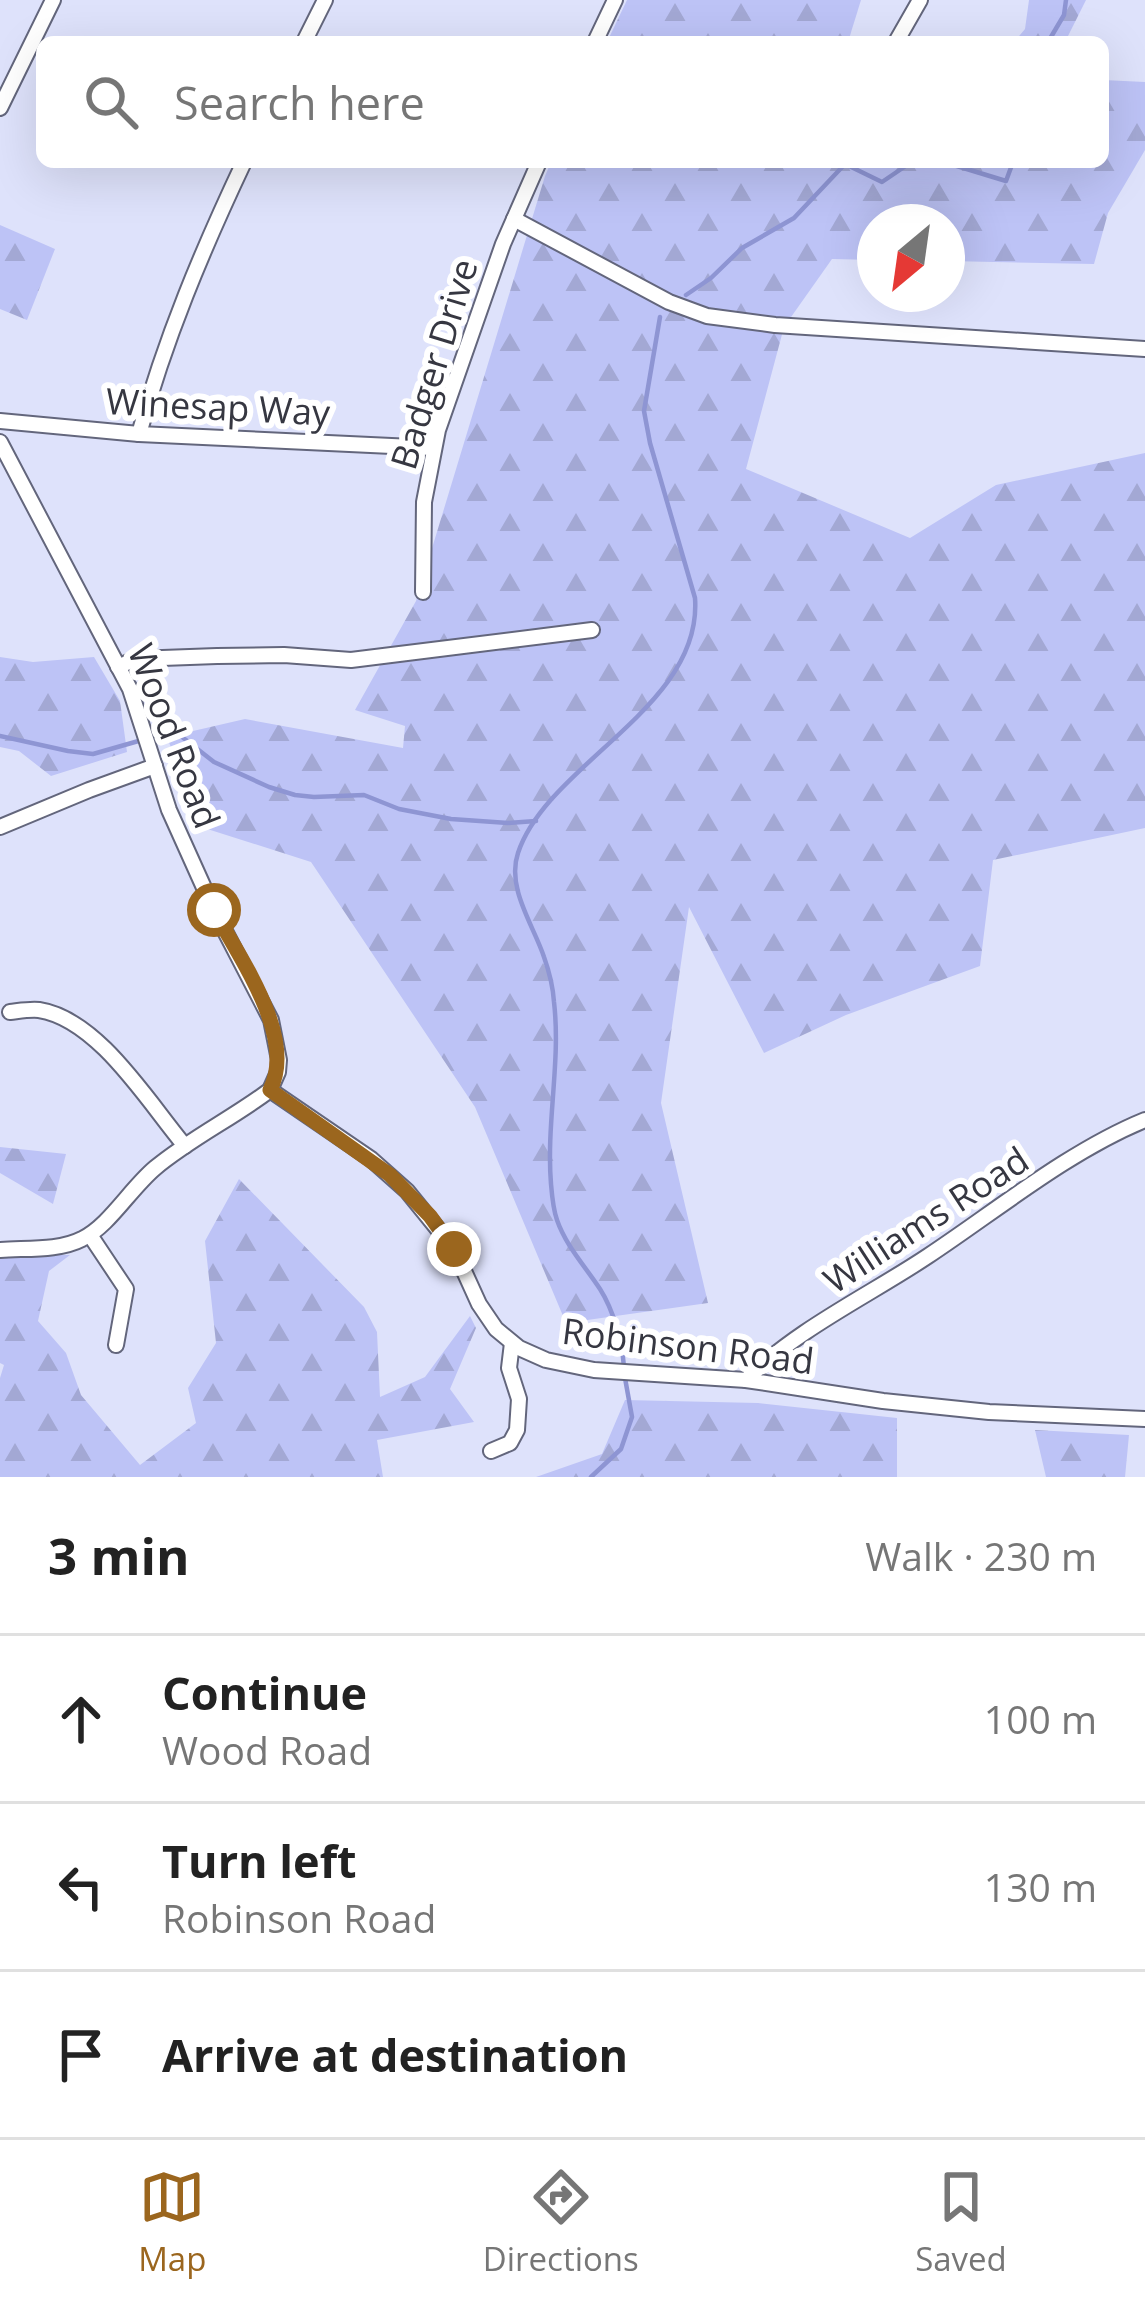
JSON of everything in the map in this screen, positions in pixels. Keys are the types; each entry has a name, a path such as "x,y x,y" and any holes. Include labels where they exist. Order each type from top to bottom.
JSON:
{"street":[{"path":"0,108 53,0"},
{"path":"307,36 325,0"},
{"path":"598,36 615,0"},
{"path":"899,36 920,0"},
{"path":"139,434 186,288 241,168"},
{"name":"Badger Drive","path":"423,592 424,502 434,448 482,301 536,168"},
{"path":"514,219 669,302 706,316 775,325 1145,349"},
{"name":"Winesap Way","path":"0,421 139,434 434,448"},
{"name":"Wood Road","path":"0,442 130,688 169,810 274,1029 279,1060 270,1090"},
{"path":"118,667 135,659 196,657 284,655 351,660 592,630"},
{"path":"0,827 155,766"},
{"path":"10,1012 35,1010 61,1016 96,1037 184,1146"},
{"path":"0,1250 62,1246 90,1235 149,1173 270,1090"},
{"name":"Robinson Road","path":"270,1090 371,1159 407,1191 454,1249 485,1314 512,1343 533,1355 561,1365 746,1381 989,1412 1145,1418"},
{"name":"Williams Road","path":"746,1381 782,1349 984,1216 1145,1120"},
{"path":"90,1235 126,1289 116,1345"},
{"path":"491,1451 510,1443 518,1430 520,1399 509,1369 512,1343"}],"green space":[{"path":"627,0 861,0 850,36 610,36"},
{"path":"1029,0 1086,0 1068,36 1019,36 1025,29"},
{"path":"1109,80 1145,82 1145,150 1108,213 1094,264 965,261 965,204 857,204 857,260 832,259 784,327 746,469 910,538 996,485 1145,453 1145,828 993,860 980,966 846,1015 764,1053 689,907 661,1103 708,1303 566,1323 475,1107 311,862 201,827 167,737 245,719 403,748 405,726 355,710 416,601 548,168 1109,168"},
{"path":"0,225 55,249 27,320 0,309"},
{"path":"0,657 33,662 94,657 120,701 127,752 51,776 19,751 0,747"},
{"path":"0,1147 66,1154 53,1204 0,1173"},
{"path":"239,1179 364,1307 377,1332 380,1397 425,1377 470,1316 476,1328 450,1389 474,1422 377,1440 383,1477 0,1477 4,1365 0,1363 0,1254 70,1255 49,1271 38,1321 66,1353 81,1395 140,1465 196,1423 188,1388 216,1343 205,1241"},
{"path":"625,1400 758,1403 897,1418 897,1477 536,1477 602,1454"},
{"path":"1035,1430 1129,1435 1125,1477 1046,1477"}],"waterway":[{"path":"1052,36 1064,15 1066,0"},
{"path":"686,295 742,248 794,218 841,168"},
{"path":"853,168 882,182 903,168"},
{"path":"963,168 1006,181 1011,168"},
{"path":"624,1367 609,1307 565,1239 555,1211 550,1161 556,1047 553,996 546,962 518,893 515,866 535,821 559,791 650,703 675,671 691,637 695,598 644,411 660,317"},
{"path":"0,736 93,754 177,733 214,762 295,795 364,795 399,809 451,819 536,821"},
{"path":"591,1477 621,1449 632,1417 625,1378"}],"route":[{"path":"214,910 274,1029 279,1060 270,1090 390,1175 454,1249"}]}
